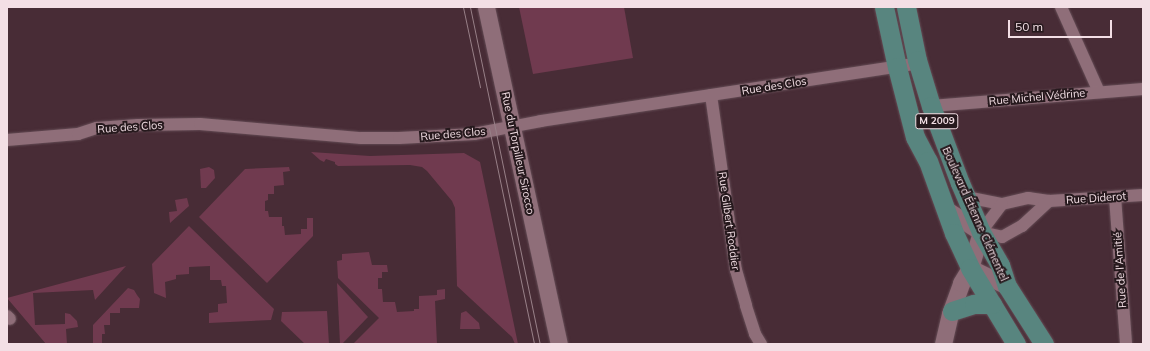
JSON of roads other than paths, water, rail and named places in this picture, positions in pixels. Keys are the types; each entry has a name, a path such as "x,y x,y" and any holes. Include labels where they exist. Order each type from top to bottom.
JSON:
{"main road":[{"name":"Boulevard Étienne Clémentel","path":"884,7 897,67 915,137 928,161 947,210 954,233 970,268 1016,344"},
{"name":"Boulevard Étienne Clémentel","path":"906,7 918,63 931,106 966,197 981,232 1000,265 1007,286 1044,344"},
{"path":"952,311 974,304 992,304"}],"street":[{"name":"Rue du Torpilleur Sirocco","path":"486,7 518,126"},
{"name":"Rue du Torpilleur Sirocco","path":"497,7 549,300 559,344"},
{"path":"1061,7 1099,92"},
{"name":"Rue des Clos","path":"7,140 78,134 97,128 138,125 200,124 361,138 399,138 474,134 918,63"},
{"name":"Rue Michel Védrine","path":"931,106 1143,89"},
{"name":"Rue Gilbert Roddier","path":"711,95 736,270 755,334 761,344"},
{"name":"Rue Diderot","path":"966,197 1002,204 1028,198 1049,201 1143,195"},
{"name":"Rue de l'Amitié","path":"1115,197 1126,344"},
{"path":"947,210 981,232 1002,237 1022,226 1049,201"},
{"path":"943,344 960,283 970,268 981,232 1002,204"},
{"path":"970,268 1007,286"}],"tram line":[{"path":"463,7 480,87"},
{"path":"470,7 540,344"},
{"path":"489,128 534,344"}]}
